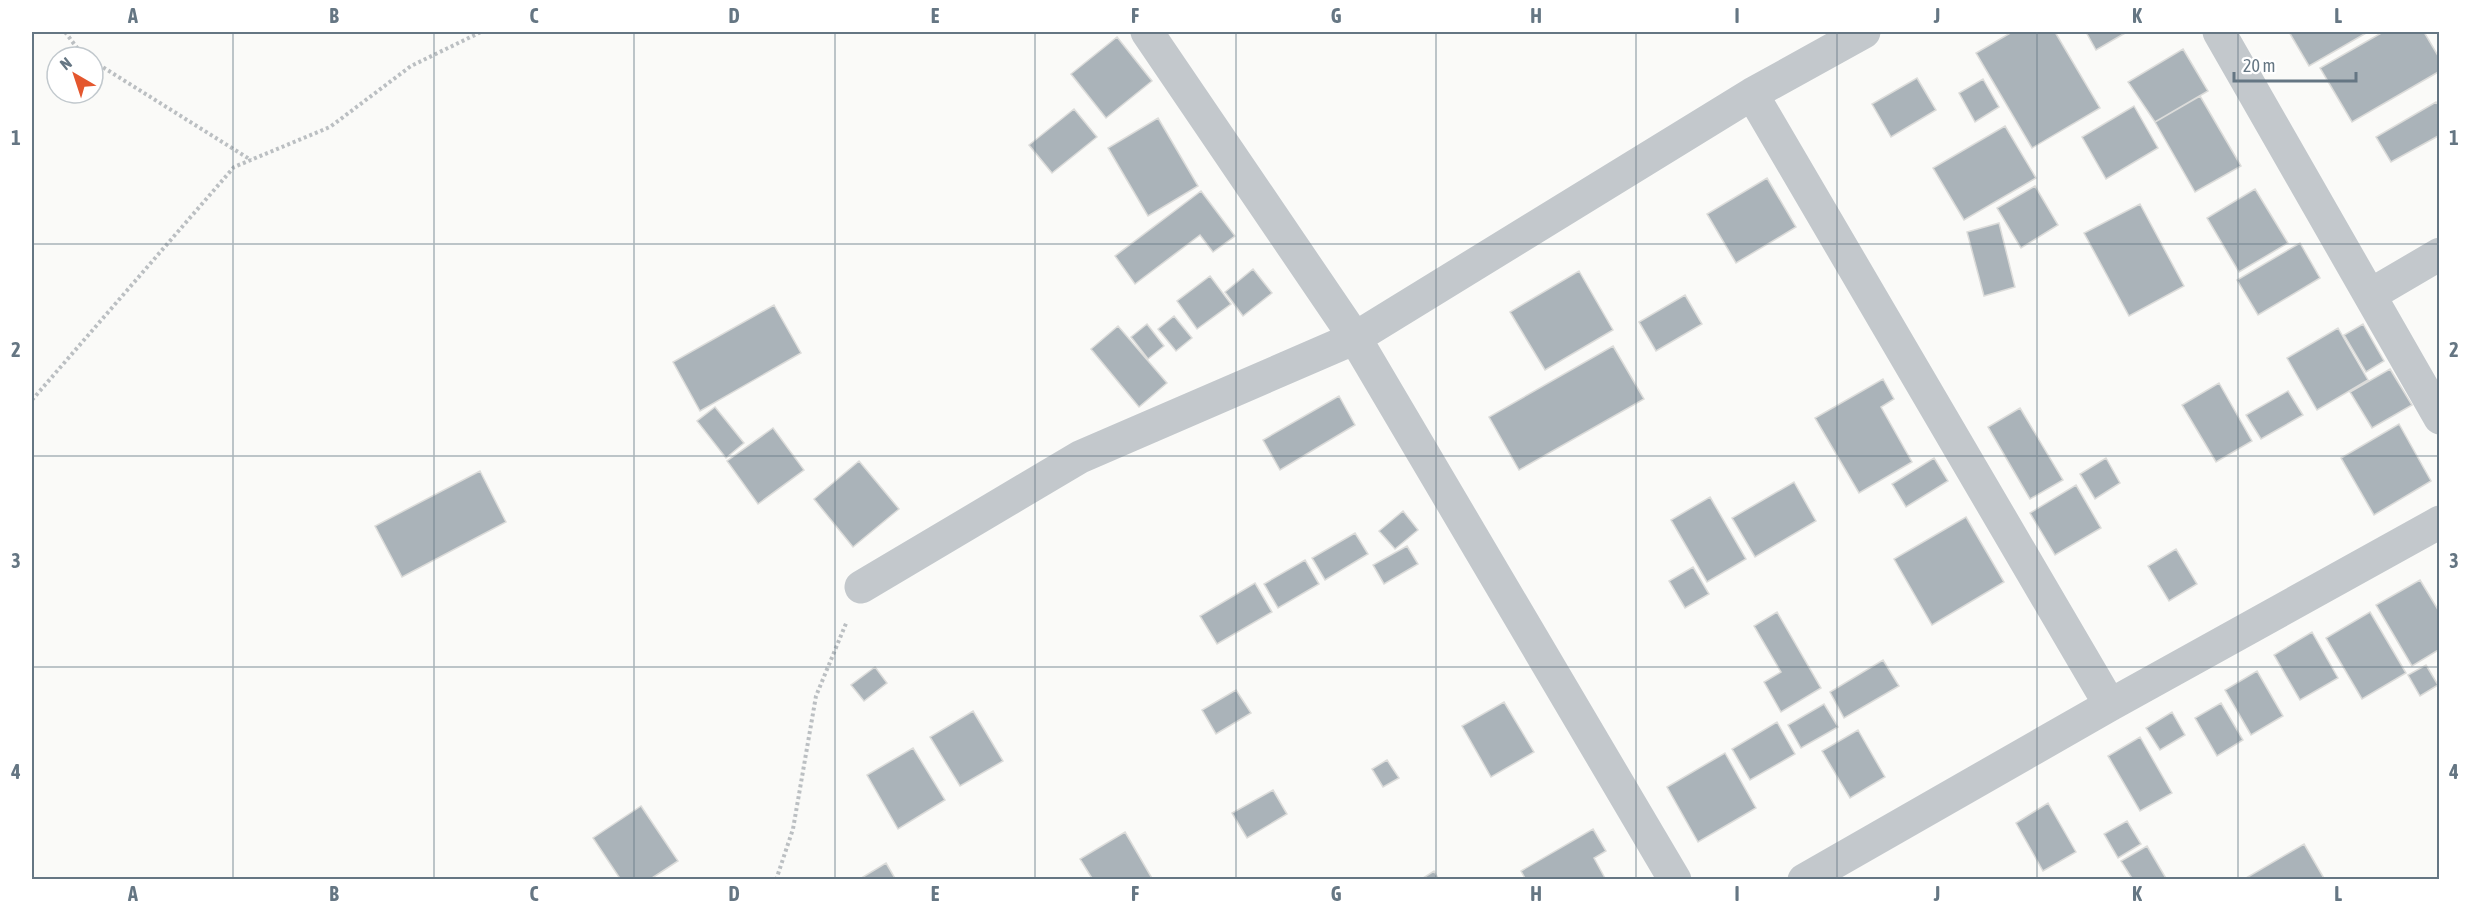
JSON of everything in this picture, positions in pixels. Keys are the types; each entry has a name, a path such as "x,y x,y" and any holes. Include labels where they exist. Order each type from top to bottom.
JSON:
{"street":[{"path":"1147,32 1355,338 1675,879"},
{"path":"861,587 1080,457 1355,338 1752,94 1864,32"},
{"path":"2220,32 2439,418"},
{"path":"1752,94 2110,705"},
{"path":"2370,295 2439,254"},
{"path":"1804,879 2439,522"}],"path":[{"path":"65,32 75,45"},
{"path":"32,400 234,167 330,127 411,66 481,32"},
{"path":"105,69 251,160"},
{"path":"776,879 793,829 816,696 861,587"}],"building":[{"path":"2012,32 2055,32 2100,108 2032,148 1976,53"},
{"path":"2086,32 2127,32 2096,50"},
{"path":"2289,32 2368,32 2309,66"},
{"path":"2383,32 2424,32 2440,59 2440,71 2352,122 2320,68"},
{"path":"1117,37 1152,81 1106,118 1071,74"},
{"path":"2183,49 2208,91 2155,122 2128,82"},
{"path":"1917,78 1936,110 1891,137 1872,104"},
{"path":"1983,79 1999,107 1975,122 1959,93"},
{"path":"2200,96 2241,166 2195,192 2155,122"},
{"path":"2436,102 2440,107 2440,135 2391,162 2376,137"},
{"path":"2134,106 2158,148 2106,179 2082,137"},
{"path":"1074,109 1097,137 1052,173 1029,145"},
{"path":"1158,118 1198,186 1148,216 1108,148"},
{"path":"2005,126 2036,178 1964,220 1933,168"},
{"path":"1767,178 1796,227 1736,263 1707,214"},
{"path":"2035,186 2058,225 2021,248 1997,208"},
{"path":"2255,189 2288,243 2239,272 2207,218"},
{"path":"1201,191 1235,236 1213,252 1200,235 1135,284 1115,256"},
{"path":"2140,204 2184,286 2129,316 2084,233"},
{"path":"1999,223 2015,287 1984,296 1967,232"},
{"path":"2300,243 2320,278 2258,315 2237,280"},
{"path":"1253,269 1272,293 1243,316 1225,292"},
{"path":"1579,271 1613,330 1545,370 1510,312"},
{"path":"1210,276 1231,304 1197,329 1177,301"},
{"path":"1685,295 1702,324 1656,351 1639,322"},
{"path":"774,305 801,353 700,411 673,362"},
{"path":"1174,316 1192,338 1176,351 1158,329"},
{"path":"1147,324 1164,346 1148,359 1131,337"},
{"path":"2363,324 2384,361 2366,372 2344,335"},
{"path":"1118,326 1167,383 1139,407 1091,349"},
{"path":"2338,328 2368,380 2317,410 2287,358"},
{"path":"1613,346 1644,399 1519,470 1489,417"},
{"path":"2390,369 2412,405 2372,428 2350,392"},
{"path":"1883,379 1894,399 1881,407 1912,462 1859,493 1815,418"},
{"path":"2219,383 2252,441 2216,462 2182,405"},
{"path":"2288,391 2303,415 2261,439 2246,415"},
{"path":"1339,396 1355,425 1280,470 1263,440"},
{"path":"715,407 744,443 726,458 697,421"},
{"path":"2020,408 2063,480 2030,499 1988,427"},
{"path":"2399,424 2431,481 2374,515 2341,458"},
{"path":"773,428 804,470 758,504 727,461"},
{"path":"1934,458 1948,481 1906,507 1892,484"},
{"path":"2106,458 2120,483 2095,499 2080,474"},
{"path":"859,461 899,509 853,547 814,499"},
{"path":"480,471 506,522 402,577 375,526"},
{"path":"1794,482 1816,521 1755,557 1732,518"},
{"path":"2076,485 2101,528 2055,555 2030,513"},
{"path":"1710,497 1746,559 1707,582 1671,520"},
{"path":"1403,511 1418,530 1395,549 1379,531"},
{"path":"1966,517 2004,582 1932,625 1894,559"},
{"path":"1355,533 1368,554 1325,580 1312,558"},
{"path":"1407,546 1418,564 1384,584 1373,565"},
{"path":"2176,549 2197,584 2169,601 2148,566"},
{"path":"1305,560 1319,584 1278,608 1264,584"},
{"path":"1693,567 1709,594 1685,608 1669,581"},
{"path":"2420,580 2440,613 2440,649 2412,666 2376,605"},
{"path":"1255,583 1272,612 1217,644 1200,616"},
{"path":"1777,612 1821,688 1781,712 1764,682 1781,672 1754,626"},
{"path":"2370,612 2406,673 2362,699 2326,638"},
{"path":"2312,632 2338,678 2300,700 2274,655"},
{"path":"1883,660 1899,686 1844,718 1830,692"},
{"path":"2426,665 2438,685 2420,696 2408,675"},
{"path":"875,667 887,683 864,701 851,685"},
{"path":"2257,671 2283,716 2251,735 2225,690"},
{"path":"1236,690 1251,713 1216,734 1202,710"},
{"path":"1504,702 1534,752 1491,777 1462,726"},
{"path":"2221,703 2243,740 2217,756 2195,718"},
{"path":"1824,704 1838,727 1801,748 1788,725"},
{"path":"973,711 1003,761 960,786 930,737"},
{"path":"2172,712 2185,735 2160,750 2146,728"},
{"path":"1777,722 1795,754 1750,780 1732,749"},
{"path":"1858,730 1885,777 1850,798 1822,751"},
{"path":"2140,737 2172,793 2140,811 2108,756"},
{"path":"913,748 945,800 898,829 867,775"},
{"path":"1725,753 1756,808 1698,842 1667,787"},
{"path":"1387,760 1399,778 1383,787 1372,769"},
{"path":"1273,790 1287,814 1247,838 1232,813"},
{"path":"2048,803 2076,852 2043,871 2016,823"},
{"path":"641,806 678,861 649,880 621,880 593,838"},
{"path":"2127,821 2141,844 2118,858 2104,834"},
{"path":"1593,829 1606,851 1594,858 1606,880 1526,880 1521,871"},
{"path":"1125,832 1153,880 1093,880 1080,859"},
{"path":"2304,844 2325,880 2247,880 2246,878"},
{"path":"2147,846 2167,880 2133,880 2121,861"},
{"path":"886,863 896,880 858,880"},
{"path":"1434,871 1439,880 1420,880"}]}
